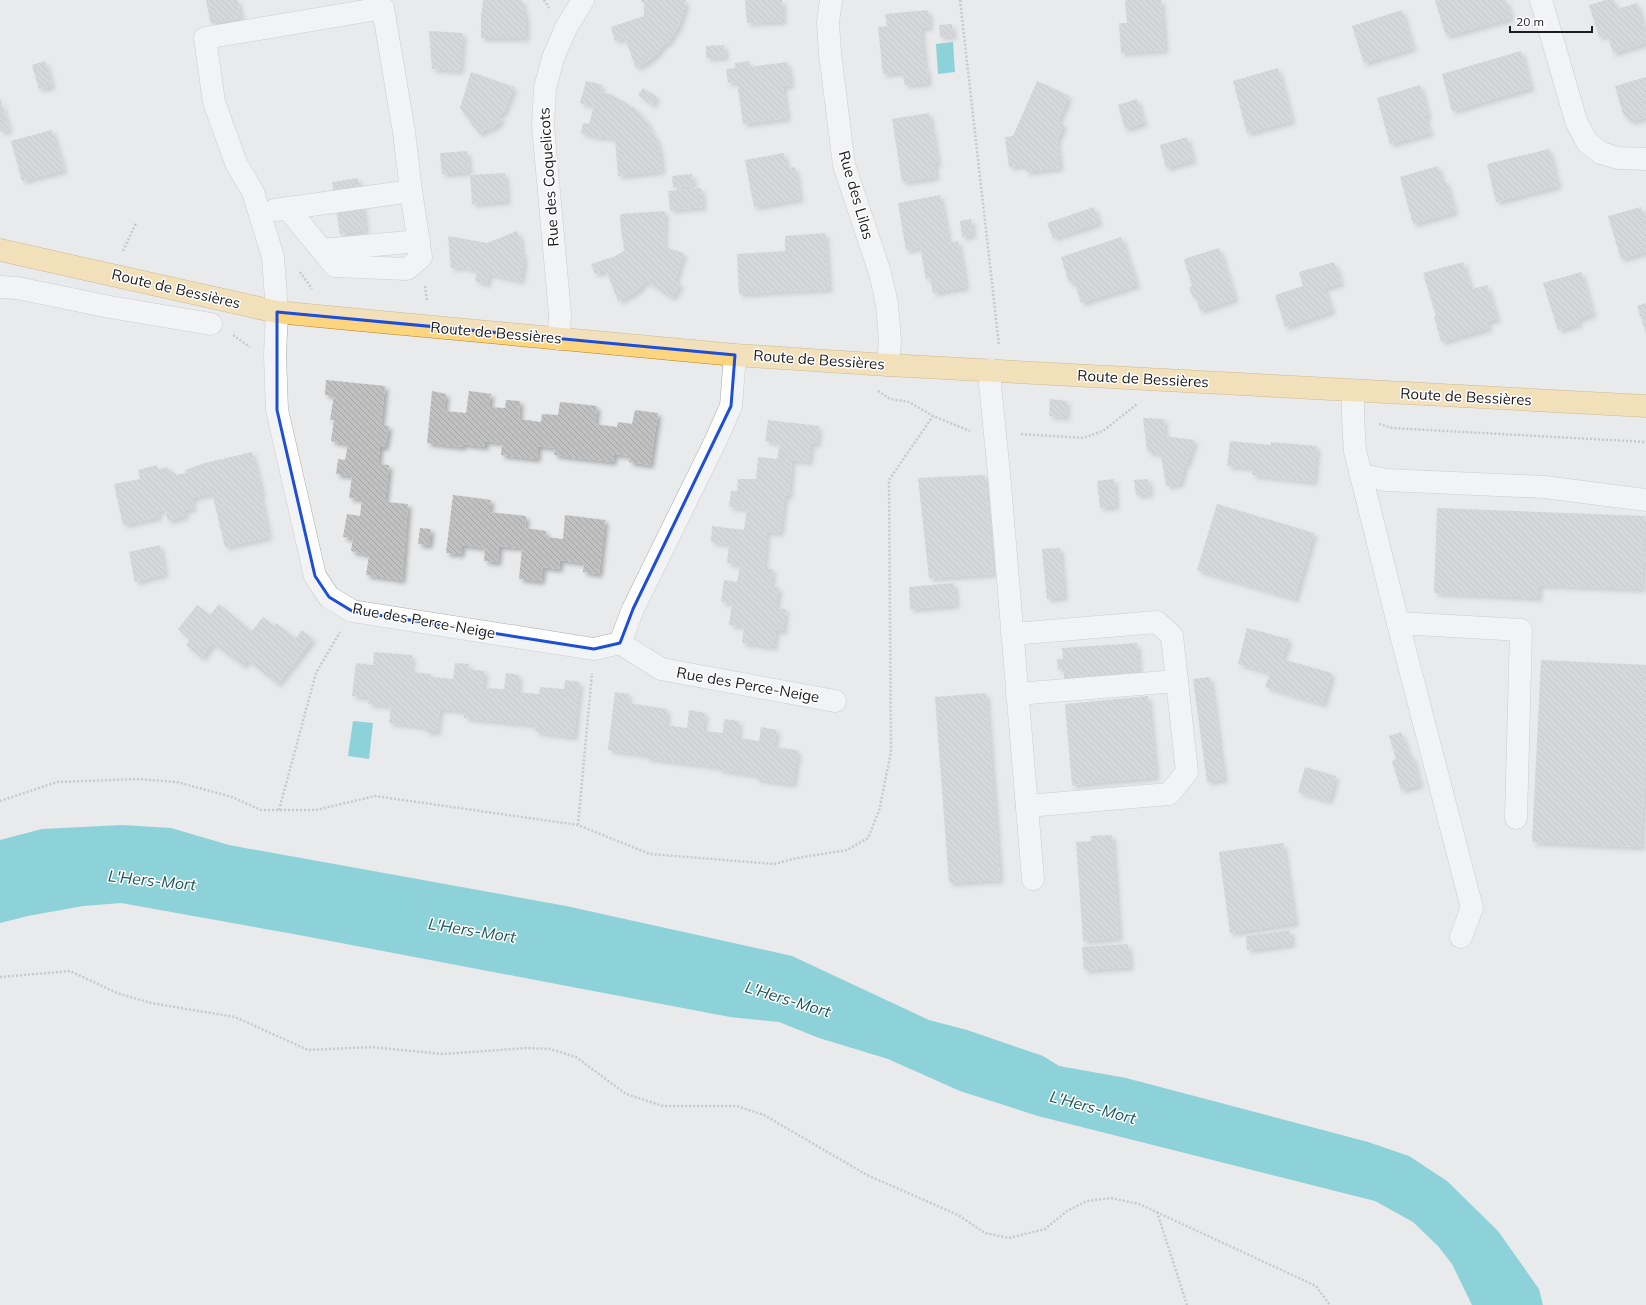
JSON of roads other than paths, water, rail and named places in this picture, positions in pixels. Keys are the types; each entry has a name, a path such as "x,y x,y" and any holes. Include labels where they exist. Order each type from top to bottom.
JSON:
{"main road":[{"name":"Route de Bessières","path":"0,250 277,312 431,327 735,355 888,365 1646,406"}],"street":[{"name":"Rue des Coquelicots","path":"559,339 560,314 543,126 545,88 553,58 566,28 583,0"},
{"name":"Rue des Lilas","path":"830,0 828,22 830,54 844,165 880,273 887,304 890,341 888,365"},
{"path":"1541,0 1576,121 1587,142 1601,153 1618,158 1646,159"},
{"name":"Rue des Perce-Neige","path":"411,191 404,132 383,8 205,38 214,102 236,163 253,192 273,257 277,312 275,354 278,410 316,576 329,597 352,611 594,649 620,643 661,669 835,701"},
{"path":"259,213 411,191 420,249 322,250 288,209"},
{"path":"0,287 17,288 211,324"},
{"path":"620,643 633,609 716,440 730,406 735,355"},
{"path":"995,370 990,385 999,473 1033,879"},
{"path":"1353,391 1355,450 1472,908 1461,937"},
{"path":"1361,475 1386,480 1544,487 1646,500"},
{"path":"1012,634 1157,622 1172,636 1187,772 1169,794 1027,806"},
{"path":"1398,623 1521,630 1516,818"},
{"path":"1018,694 1177,681"}],"water":[{"path":"953,42 955,72 938,74 936,44"},
{"path":"353,721 373,723 369,759 348,756"},
{"name":"L'Hers-Mort","path":"122,825 171,828 229,845 566,906 792,956 929,1020 967,1030 1043,1056 1059,1066 1126,1078 1368,1142 1409,1156 1447,1181 1498,1231 1539,1289 1543,1305 1472,1305 1452,1264 1438,1246 1413,1222 1375,1201 1038,1116 960,1091 888,1059 819,1038 779,1022 730,1017 299,935 121,903 83,906 28,916 0,923 0,840 42,829"}]}
